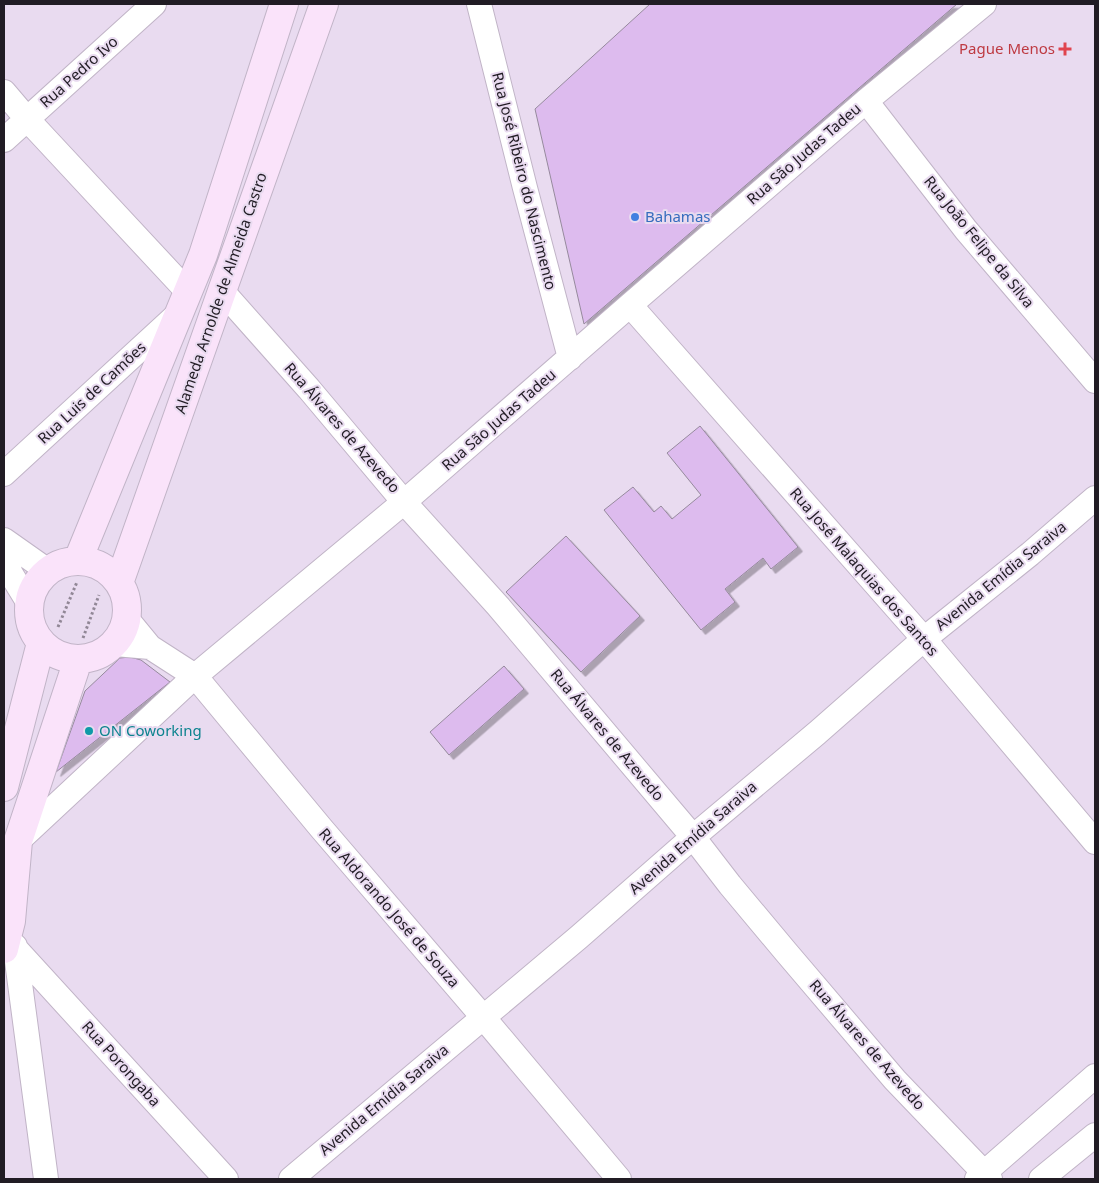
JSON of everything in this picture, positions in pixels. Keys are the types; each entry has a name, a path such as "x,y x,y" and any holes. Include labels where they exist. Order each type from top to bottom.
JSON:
{"main road":[{"name":"Alameda Arnolde de Almeida Castro","path":"78,560 203,255 284,4"},
{"name":"Alameda Arnolde de Almeida Castro","path":"119,583 324,4"},
{"path":"78,560 94,563 108,571 119,583 126,598 127,619 124,630 115,644 102,654 86,660 70,660 54,654 41,643 33,629 29,614 30,597 37,583 48,571 62,563 78,560"},
{"path":"4,787 41,643"},
{"path":"9,949 18,841 78,660"}],"street":[{"name":"Rua Pedro Ivo","path":"4,140 154,4"},
{"name":"Rua José Ribeiro do Nascimento","path":"479,4 570,358"},
{"name":"Rua São Judas Tadeu","path":"18,841 196,676 404,502 866,101 984,4"},
{"path":"4,92 184,302"},
{"name":"Rua João Felipe da Silva","path":"866,101 966,230 1095,381"},
{"name":"Rua Álvares de Azevedo","path":"222,290 309,389 404,502 504,614 895,1080 984,1177"},
{"name":"Rua Luis de Camões","path":"4,474 184,302"},
{"name":"Rua José Malaquias dos Santos","path":"630,305 924,639 1095,842"},
{"name":"Avenida Emídia Saraiva","path":"290,1179 579,937 924,639 1030,554 1095,498"},
{"path":"4,540 48,571"},
{"path":"4,556 11,574 30,605"},
{"name":"Rua Aldorando José de Souza","path":"127,619 150,647 196,676 321,828 619,1179"},
{"name":"Rua Aldorando José de Souza","path":"115,644 150,647"},
{"path":"9,949 46,1179"},
{"name":"Rua Porongaba","path":"9,949 226,1179"},
{"path":"984,1177 1095,1076"},
{"path":"1042,1179 1095,1135"}],"building":[{"name":"Bahamas","path":"650,4 957,4 584,324 535,109"},
{"path":"700,426 798,547 771,569 763,558 725,589 735,602 701,630 604,510 633,487 654,512 661,506 672,519 701,495 667,453"},
{"path":"566,536 640,616 581,672 506,592"},
{"name":"ON Coworking","path":"130,657 141,660 170,682 56,772 85,691 120,658"},
{"path":"504,666 524,689 449,755 430,732"}],"place":[{"name":"Pague Menos","path":"1065,49"},
{"name":"Bahamas","path":"635,217"},
{"name":"ON Coworking","path":"89,731"}]}
